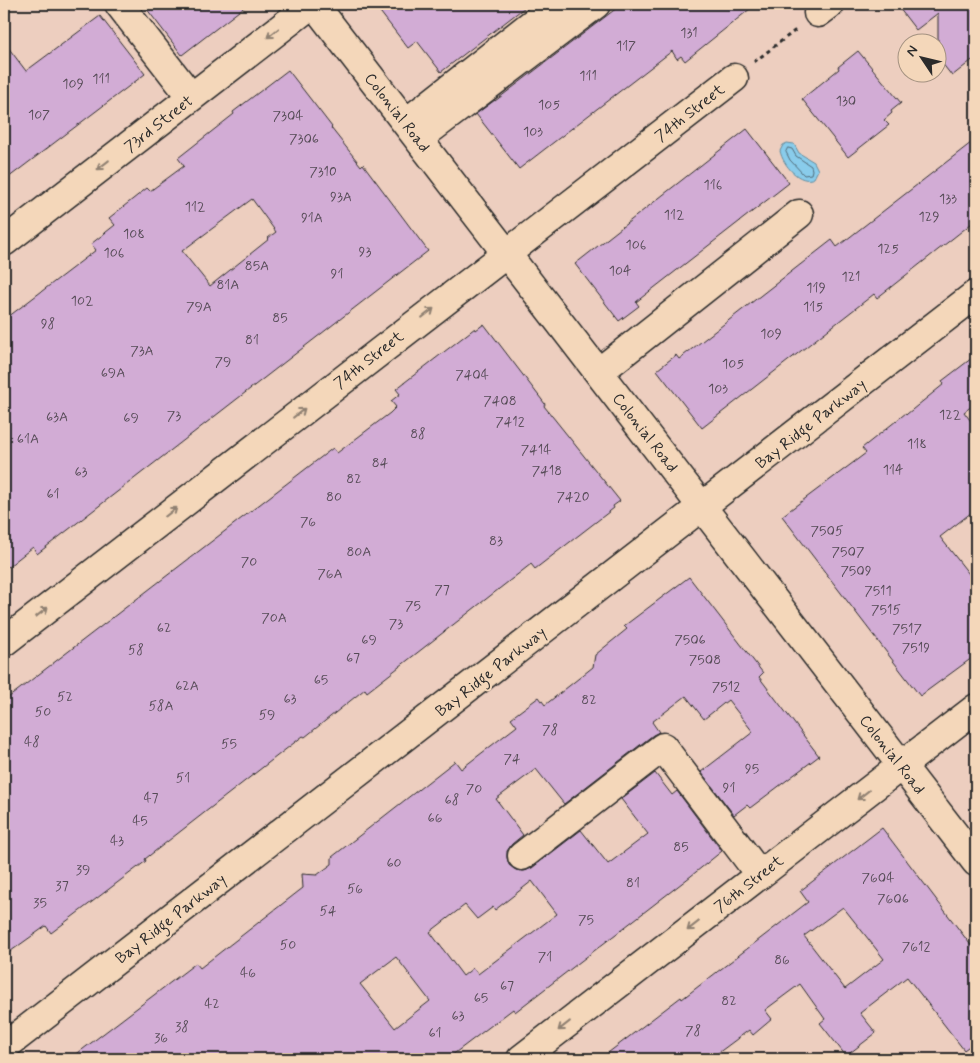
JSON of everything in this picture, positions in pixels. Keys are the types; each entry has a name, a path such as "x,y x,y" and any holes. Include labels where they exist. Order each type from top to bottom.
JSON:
{"street":[{"path":"119,4 191,97"},
{"name":"73rd Street","path":"4,242 313,4"},
{"name":"Colonial Road","path":"313,4 413,130 976,862"},
{"path":"413,130 557,4"},
{"path":"413,130 596,4"},
{"name":"74th Street","path":"4,642 506,252 734,78"},
{"path":"599,372 798,214"},
{"name":"Bay Ridge Parkway","path":"4,1047 976,294"},
{"name":"76th Street","path":"521,1059 976,708"},
{"path":"522,856 663,747 760,875"}],"path":[{"path":"734,78 824,8"}],"water":[{"path":"787,143 794,144 799,153 814,162 818,170 814,178 803,179 788,168 780,151 783,145"}],"building":[{"path":"143,4 248,4 182,55"},
{"path":"374,4 529,4 441,72 417,41 408,48"},
{"path":"622,4 756,4 685,61 681,56 677,59 672,51 519,169 476,114"},
{"path":"896,4 976,4 976,57 952,76 948,71 948,32 938,32 938,13 916,30"},
{"path":"100,16 145,74 4,181 4,42 26,71"},
{"path":"858,51 901,103 884,120 889,125 848,157 802,99"},
{"path":"288,70 361,166 363,164 428,251 37,554 33,547 4,570 4,320 96,250 91,244 115,225 109,218 147,188 150,191 184,166 178,158 234,114 233,112","holes":["252,199 276,232 210,286 182,251"]},
{"path":"747,129 789,183 636,302 639,306 619,321 575,264"},
{"path":"976,139 976,220 877,298 874,294 702,428 657,370 676,355 679,359 832,240 837,247"},
{"path":"484,324 545,404 544,406 620,501 613,506 614,508 535,569 531,564 367,692 365,689 305,737 303,736 145,859 146,861 51,933 46,926 4,956 4,701 333,448 337,453 390,413 396,407 391,401 400,394 396,389 475,328 476,330"},
{"path":"976,355 976,403 964,412 976,428 976,509 940,537 976,583 976,655 920,696 782,516 866,453 862,448 944,384 942,381"},
{"path":"689,577 763,673 759,677 819,756 750,808 747,805 734,815 701,772 753,732 728,700 704,719 686,696 652,722 659,732 564,804 536,769 496,799 523,835 507,851 507,858 509,865 516,870 524,871 532,868 581,830 608,864 648,834 621,799 655,773 672,795 677,791 722,851 691,876 515,1012 513,1009 447,1059 70,1059 196,963 200,968 303,888 302,874 317,875 332,864 332,857 455,761 461,769 517,726 511,718 539,697 545,705 593,667 595,655 627,629 624,626","holes":["532,881 557,914 478,974 473,968 463,976 430,932 465,905 477,919 493,907 495,910","396,957 430,1001 395,1028 360,984"]},
{"path":"882,828 976,952 976,1041 964,1050 907,977 860,1013 876,1033 846,1056 820,1023 825,1019 800,984 765,1010 772,1019 753,1035 749,1030 710,1059 600,1059 681,997 682,999 808,902 800,891","holes":["843,907 884,959 845,989 804,936"]}]}
